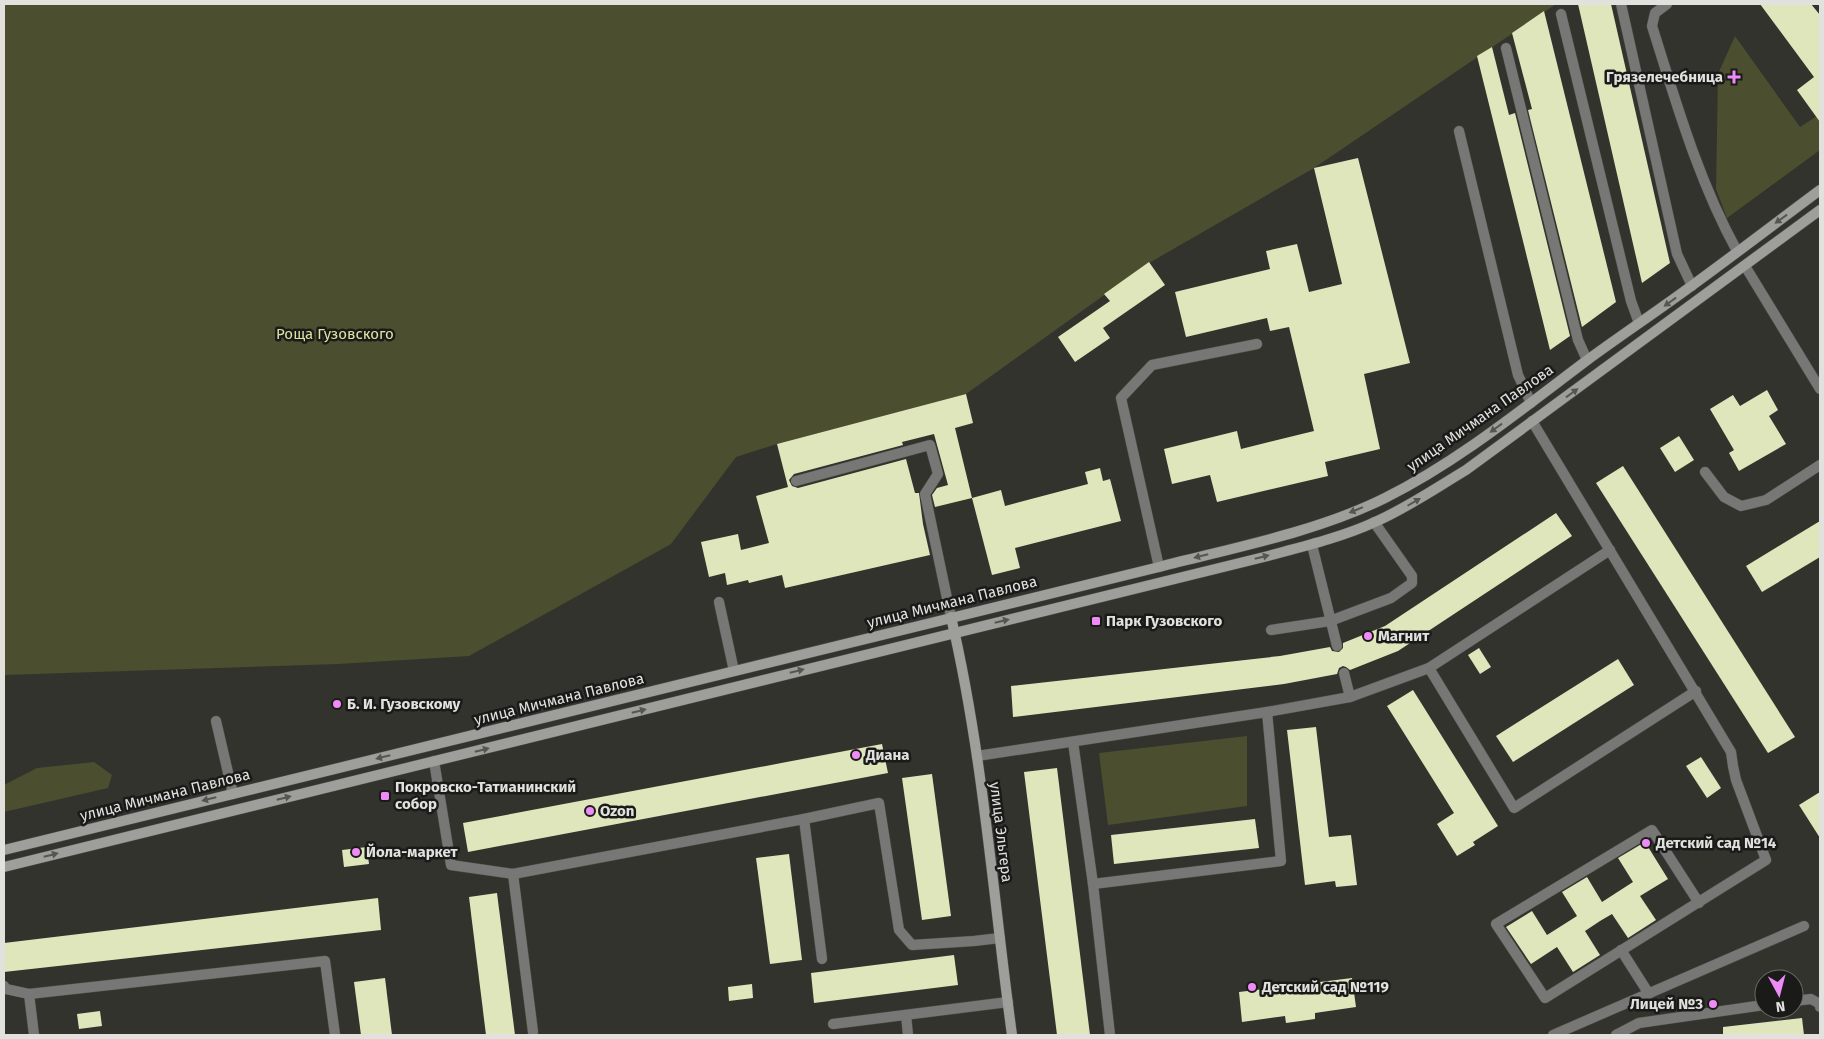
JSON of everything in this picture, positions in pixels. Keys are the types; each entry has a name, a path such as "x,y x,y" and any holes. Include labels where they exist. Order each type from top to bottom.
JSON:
{"main road":[{"name":"улица Мичмана Павлова","path":"4,850 1159,567 1308,528 1383,500 1420,480 1527,406 1820,190"},
{"name":"улица Мичмана Павлова","path":"4,867 1163,582 1312,544 1374,522 1413,503 1466,470 1820,210"},
{"path":"1737,251 1745,266"},
{"path":"1587,360 1594,377"},
{"path":"1527,406 1532,421"},
{"path":"1308,528 1312,544"},
{"path":"1159,567 1163,582"},
{"name":"улица Эльгера","path":"951,617 967,692 977,756 1012,1035"},
{"path":"734,671 737,686"},
{"path":"431,745 434,762"},
{"path":"233,794 237,809"}],"street":[{"path":"1621,4 1677,254 1692,286"},
{"path":"1667,4 1655,14 1652,26 1685,133 1721,222 1737,251"},
{"path":"1561,14 1631,301 1639,324"},
{"path":"1506,48 1578,340 1587,360"},
{"path":"1459,132 1527,406"},
{"path":"1745,266 1820,389"},
{"path":"1159,567 1121,398 1152,365 1257,344"},
{"path":"1532,421 1731,752 1736,780 1766,860 1699,903 1545,998 1496,924 1652,830 1699,903"},
{"path":"796,481 930,445 938,474 925,494 951,617"},
{"path":"1705,472 1724,497 1742,506 1766,500 1820,465"},
{"path":"1271,630 1330,620 1391,598 1412,583 1412,576 1374,522"},
{"path":"1312,544 1336,646"},
{"path":"977,756 1267,712 1350,697 1430,668 1610,550"},
{"path":"719,602 734,671"},
{"path":"1430,668 1514,808 1696,691"},
{"path":"1344,673 1350,697"},
{"path":"1093,884 1281,861 1267,712"},
{"path":"216,721 233,794"},
{"path":"1073,742 1093,884 1110,1035"},
{"path":"434,762 451,865 513,874 879,803 899,930 912,945 974,942 1000,938"},
{"path":"804,819 822,959"},
{"path":"513,874 533,1032"},
{"path":"1553,1035 1804,926"},
{"path":"1621,950 1649,994"},
{"path":"4,986 6,989 29,994 325,961 335,1035"},
{"path":"29,994 34,1035"},
{"path":"1804,1000 1812,999 1820,1004 1820,1007"},
{"path":"833,1024 1008,1002"},
{"path":"1616,1035 1639,1023 1754,1007"},
{"path":"906,1014 908,1035"}],"green space":[{"name":"Роща Гузовского","path":"4,4 1556,4 1314,168 1149,263 966,394 777,444 736,457 671,544 469,656 338,664 4,675"},
{"path":"1735,36 1800,127 1820,114 1820,150 1727,218 1716,189 1718,74"},
{"path":"1247,736 1247,806 1108,825 1099,753"},
{"path":"94,762 112,775 108,788 4,812 4,785 37,768"}],"building":[{"path":"1578,4 1611,4 1670,263 1642,283"},
{"path":"1760,4 1811,4 1820,15 1820,122 1797,90 1814,77"},
{"path":"1544,11 1616,302 1582,327 1528,110 1532,109 1512,33"},
{"path":"1492,47 1509,115 1515,113 1570,336 1550,350 1477,56"},
{"path":"1358,158 1410,363 1364,374 1380,449 1325,462 1328,476 1217,502 1210,475 1172,484 1164,449 1237,431 1241,449 1314,431 1289,327 1270,331 1267,318 1186,337 1175,292 1270,269 1266,251 1297,244 1309,292 1342,284 1314,168"},
{"path":"1149,262 1165,285 1103,328 1110,338 1075,362 1058,337 1110,301 1104,294"},
{"path":"1767,390 1778,410 1769,416 1786,444 1739,471 1729,453 1734,450 1710,409 1733,395 1740,406"},
{"path":"966,394 973,423 955,428 972,498 935,507 932,495 937,488 948,485 934,434 902,442 903,445 794,474 789,480 792,486 798,488 906,459 915,493 919,493 930,555 785,588 782,575 749,583 748,580 727,585 725,573 709,577 701,542 738,534 741,550 769,543 756,496 788,487 777,444"},
{"path":"1679,436 1694,460 1675,472 1660,448"},
{"path":"1623,466 1795,737 1768,753 1596,483"},
{"path":"1100,468 1103,481 1110,479 1121,521 1015,548 1020,568 992,575 972,498 1001,490 1005,506 1088,484 1085,472"},
{"path":"1556,513 1572,536 1398,651 1350,670 1343,666 1339,668 1337,674 1284,684 1013,717 1011,686 1280,656 1330,647 1332,651 1339,652 1343,648 1343,643 1385,626"},
{"path":"1820,521 1820,557 1762,592 1746,566"},
{"path":"1479,648 1491,667 1480,674 1468,655"},
{"path":"1618,659 1634,685 1513,762 1496,736"},
{"path":"1413,690 1498,826 1473,842 1475,845 1457,856 1437,824 1454,813 1387,706"},
{"path":"1316,727 1329,837 1351,835 1357,885 1336,887 1335,881 1305,885 1287,730"},
{"path":"882,744 888,773 468,852 463,823"},
{"path":"1701,757 1721,788 1707,798 1686,766"},
{"path":"1057,768 1090,1035 1057,1035 1024,772"},
{"path":"932,774 951,916 922,920 902,778"},
{"path":"1820,792 1820,838 1799,805"},
{"path":"1255,819 1259,848 1114,864 1111,835"},
{"path":"1645,842 1668,879 1640,896 1656,920 1628,938 1612,914 1600,921 1585,931 1600,955 1573,972 1557,947 1531,964 1506,927 1532,911 1547,935 1577,916 1562,892 1587,877 1602,902 1633,882 1618,858"},
{"path":"367,847 369,864 344,867 342,850"},
{"path":"789,854 802,960 770,964 756,858"},
{"path":"497,893 515,1035 486,1035 469,897"},
{"path":"378,898 381,930 4,972 4,943"},
{"path":"954,955 958,985 814,1003 811,973"},
{"path":"385,978 392,1035 361,1035 354,982"},
{"path":"1352,978 1356,1007 1315,1013 1315,1019 1286,1023 1285,1016 1242,1022 1239,992"},
{"path":"752,984 753,998 729,1001 728,987"},
{"path":"100,1011 102,1026 79,1029 77,1014"},
{"path":"1802,1019 1804,1035 1723,1035 1723,1027"}],"place":[{"name":"Грязелечебница","path":"1734,77"},
{"name":"Парк Гузовского","path":"1096,621"},
{"name":"Магнит","path":"1368,636"},
{"name":"Б. И. Гузовскому","path":"337,704"},
{"name":"Диана","path":"856,755"},
{"name":"Покровско-Татианинский собор","path":"385,796"},
{"name":"Ozon","path":"590,811"},
{"name":"Детский сад №14","path":"1646,843"},
{"name":"Йола-маркет","path":"356,852"},
{"name":"Детский сад №119","path":"1252,987"},
{"name":"Лицей №3","path":"1713,1004"}]}
